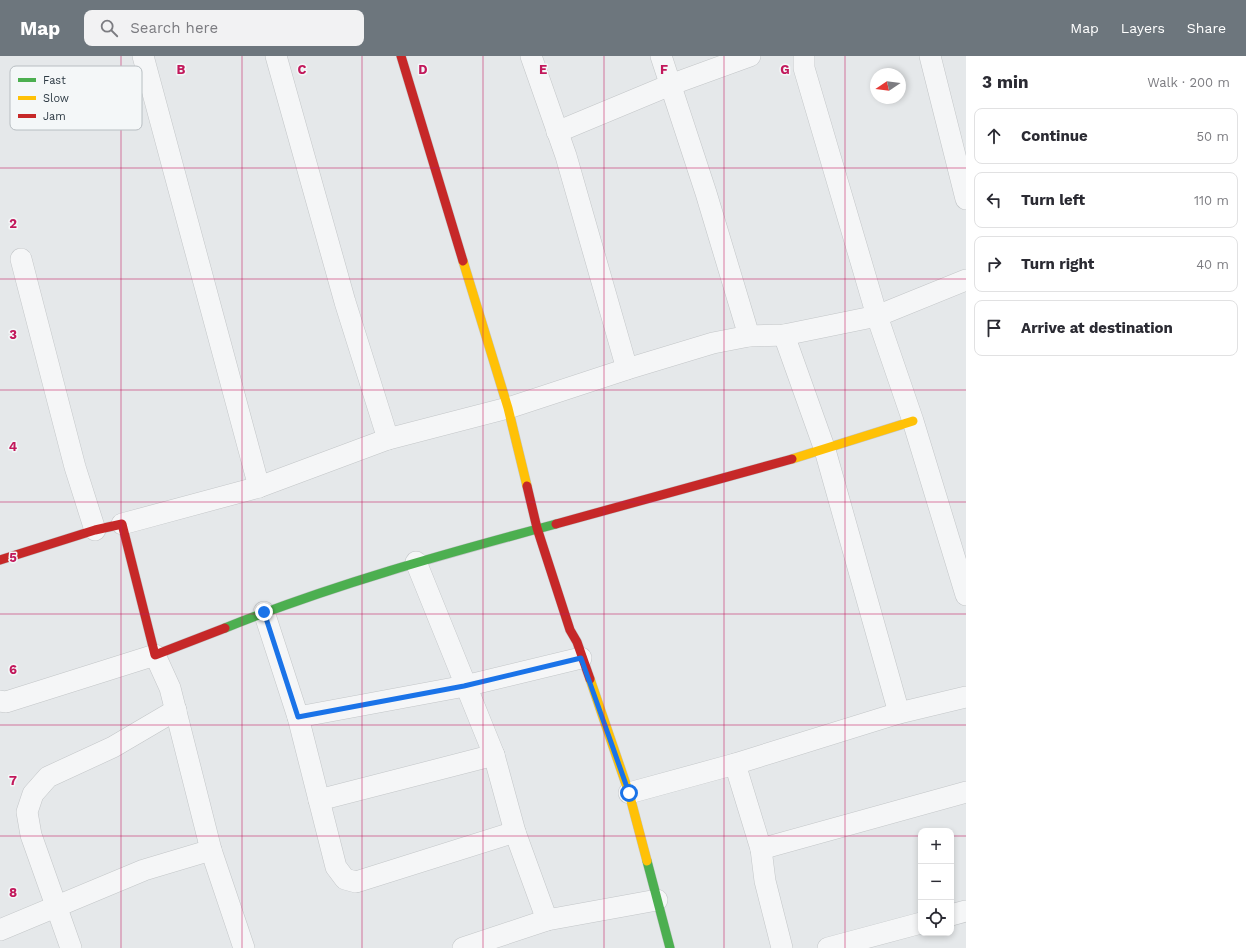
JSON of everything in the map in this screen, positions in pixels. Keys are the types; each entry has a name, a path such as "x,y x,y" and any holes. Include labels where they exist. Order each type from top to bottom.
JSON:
{"street":[{"path":"143,56 260,487"},
{"path":"276,56 344,302 388,439"},
{"path":"401,56 508,408 538,528 581,658 629,793 670,948"},
{"path":"531,56 566,156 627,368"},
{"path":"661,56 706,193 749,336"},
{"path":"557,132 670,85 750,56"},
{"path":"804,56 804,68 877,316 913,422 966,595"},
{"path":"930,56 966,199"},
{"path":"21,260 75,467 95,530"},
{"path":"0,560 95,530 260,487 388,439 508,408 627,368 712,343 749,336 784,334 877,316 966,280"},
{"path":"784,334 825,450 899,713"},
{"path":"0,701 6,702 155,655 264,612 416,562 825,450 913,422"},
{"path":"122,524 155,655 170,688 211,850 244,948"},
{"path":"416,562 464,686 494,755 515,832 547,920"},
{"path":"264,612 298,717 336,867 345,879 356,882 515,832"},
{"path":"298,717 464,686 581,658"},
{"path":"629,793 735,764 899,713 966,697"},
{"path":"71,948 31,835 27,812 33,794 48,777 113,747 176,710"},
{"path":"319,800 494,755"},
{"path":"735,764 761,849 765,881 782,948"},
{"path":"761,849 966,792"},
{"path":"0,930 144,870 211,850"},
{"path":"463,948 547,920 657,900"},
{"path":"954,914 966,911"},
{"path":"828,948 918,924"}],"traffic: fast":[{"path":"225,628 265,612 347,584 556,524"},
{"path":"647,861 670,948"}],"traffic: slow":[{"path":"463,261 508,408 527,486"},
{"path":"792,459 913,421"},
{"path":"590,679 629,793 647,861"}],"traffic: jam":[{"path":"401,56 463,261"},
{"path":"556,524 792,459"},
{"path":"527,486 537,528 570,630 577,642 590,679"},
{"path":"0,560 95,530 122,524 155,655 225,628"}],"route":[{"path":"264,612 298,717 464,686 581,658 629,793"}]}
